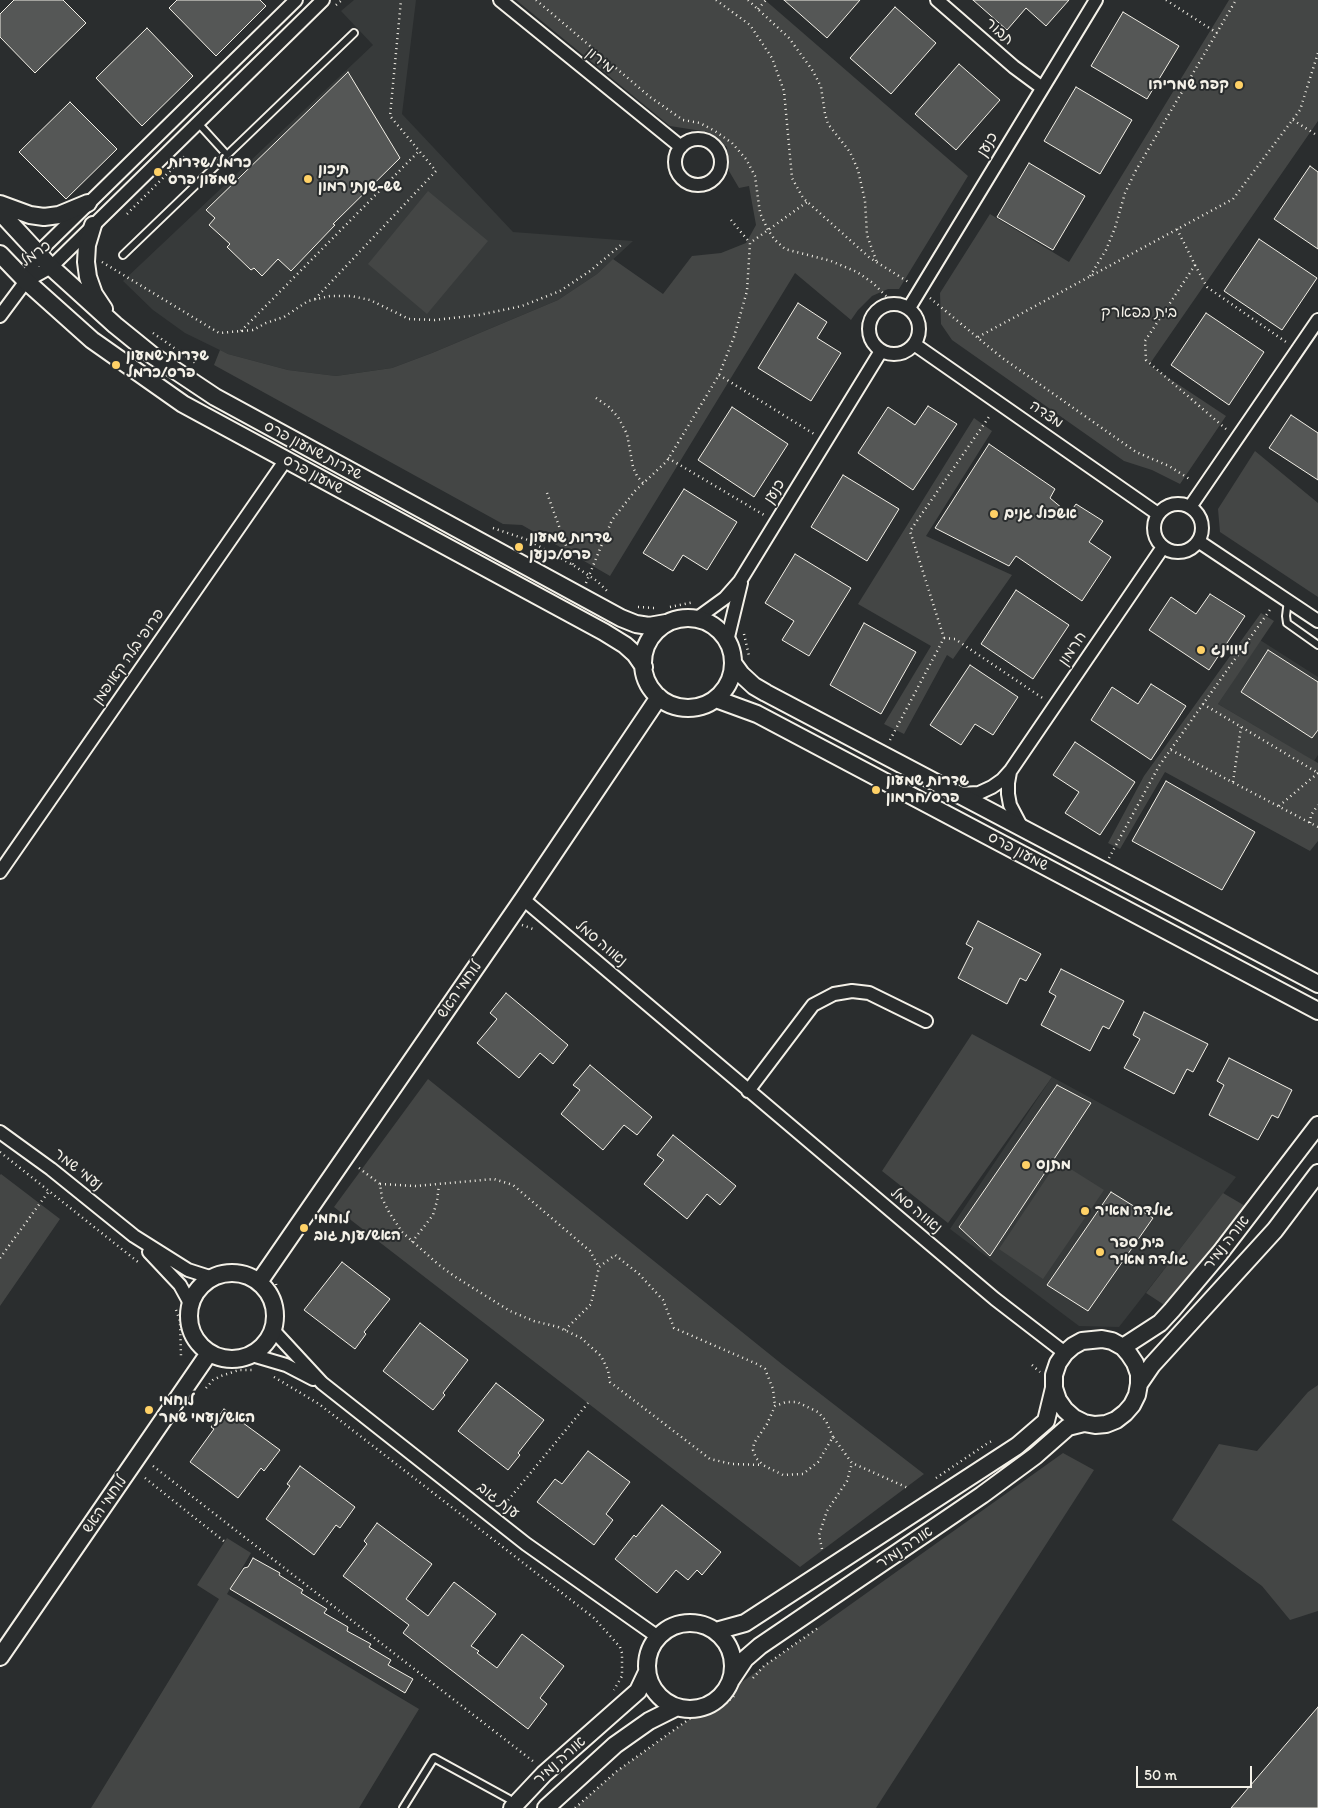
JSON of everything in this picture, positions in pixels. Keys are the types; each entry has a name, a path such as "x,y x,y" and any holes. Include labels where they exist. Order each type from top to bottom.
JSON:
{"street":[{"name":"כרמל","path":"26,281 38,252 296,0"},
{"name":"כרמל","path":"26,281 51,267 323,0"},
{"name":"מירון","path":"500,0 681,147"},
{"name":"תבור","path":"937,0 1014,67 1041,87"},
{"name":"כנען","path":"909,308 1041,87 1096,0"},
{"path":"0,204 30,215 44,216 59,215 88,203"},
{"name":"שדרות שמעון פרס","path":"0,212 51,267 112,322 152,355 215,397 621,618 648,626 665,616"},
{"path":"94,225 87,245 86,262 88,277 94,294 112,322"},
{"name":"שמעון פרס","path":"0,254 26,281 92,340 183,404 604,632 625,645 635,654 644,667"},
{"path":"0,316 26,281"},
{"path":"893,303 909,308 914,313 919,325 919,332 914,344 903,353 896,354 881,351 870,339 869,323 872,315 878,309 893,303"},
{"path":"1190,507 1318,320"},
{"name":"מצדה","path":"914,344 1158,514"},
{"name":"כנען","path":"696,619 725,598 744,573 881,351"},
{"name":"פרופ' בלה קאופמן","path":"0,872 286,460"},
{"path":"1184,504 1190,507 1200,518 1202,526 1198,541 1193,547 1178,552 1170,551 1158,541 1153,527 1158,514 1169,505 1184,504"},
{"path":"1198,541 1318,621"},
{"name":"חרמון","path":"958,794 979,793 1002,780 1011,770 1163,547"},
{"name":"כנען","path":"727,641 744,573"},
{"path":"665,616 679,619 704,620 716,627 731,647 733,673 729,683 716,699 705,705 694,708 682,708 670,704 652,690 646,679 644,667 646,647 665,616"},
{"name":"שמעון פרס","path":"733,663 741,674 766,693 1021,826 1104,861 1318,984"},
{"name":"לוחמי האש","path":"258,1282 523,899 659,697"},
{"name":"שמעון פרס","path":"716,699 757,714 1318,1011"},
{"name":"חרמון","path":"1011,770 1008,794 1014,815 1021,826"},
{"name":"נאווה סמל","path":"523,899 995,1300 1065,1353"},
{"path":"748,1091 813,1004 834,994 852,991 870,993 926,1021"},
{"name":"אורה נמיר","path":"1123,1347 1160,1323 1220,1254 1318,1125"},
{"name":"נעמי שמר","path":"0,1132 51,1169 134,1236 188,1270 213,1278"},
{"name":"אורה נמיר","path":"1139,1384 1152,1365 1275,1230 1318,1173"},
{"name":"נעמי שמר","path":"134,1236 180,1285 184,1306"},
{"path":"228,1274 238,1274 248,1276 258,1282 271,1298 275,1308 277,1327 253,1362 242,1358 220,1358 210,1353 200,1345 193,1335 190,1310 184,1306 200,1288 213,1278 228,1274"},
{"name":"ענת גוב","path":"277,1327 322,1383"},
{"path":"1092,1339 1112,1341 1123,1347 1136,1363 1139,1384 1137,1395 1132,1405 1121,1417 1106,1424 1095,1425 1084,1423 1064,1410 1054,1388 1054,1375 1058,1363 1065,1353 1072,1346 1092,1339"},
{"name":"לוחמי האש","path":"0,1657 210,1353"},
{"name":"ענת גוב","path":"253,1362 286,1365 322,1383 526,1544 658,1637"},
{"name":"אורה נמיר","path":"716,1631 745,1623 1017,1446 1046,1421 1054,1388"},
{"name":"אורה נמיר","path":"734,1687 745,1659 760,1646 982,1495 1035,1456 1068,1428 1084,1423"},
{"path":"685,1623 706,1626 716,1631 729,1647 732,1658 734,1687 726,1689 719,1698 699,1708 677,1707 667,1702 651,1684 647,1672 647,1660 651,1648 658,1637 675,1625 685,1623"},
{"name":"אורה נמיר","path":"513,1807 544,1774 638,1691 647,1672"},
{"name":"אורה נמיר","path":"546,1808 615,1745 649,1722 677,1707"}],"lane":[{"path":"123,255 354,33"},
{"path":"198,123 227,155"},
{"path":"1284,598 1287,623 1318,645"},
{"path":"403,1808 434,1758 509,1799 513,1807"}],"path":[{"path":"334,7 342,0"},
{"path":"314,300 436,171 390,116 401,0"},
{"path":"536,0 650,98 683,120 700,123 732,143 746,159 755,176 760,213 768,230 785,249 831,261 858,272 873,283 893,303"},
{"path":"716,0 750,25 772,58 784,91 792,178 803,198 877,263 920,290 1001,357 1136,452 1169,466 1203,487"},
{"path":"748,0 789,38 813,71 821,88 828,124 850,152 858,170 865,200 867,235 877,263"},
{"path":"758,9 766,0"},
{"path":"1166,0 1217,34"},
{"path":"1089,277 1106,250 1125,194 1135,172 1236,0"},
{"path":"978,337 1233,199 1300,110 1318,53"},
{"path":"1293,120 1318,136"},
{"path":"241,331 419,151"},
{"path":"120,219 184,159 189,152"},
{"path":"750,243 807,202"},
{"path":"581,596 612,520 635,491 668,458 719,375 734,337 747,291 750,243 731,220"},
{"path":"1177,229 1207,287 1298,350"},
{"path":"97,259 219,333 253,330 284,317 308,302 330,296 351,296 370,300 409,319 436,320 479,315 522,306 560,291 590,271 620,245"},
{"path":"1195,265 1145,341 1146,360 1237,438"},
{"path":"149,331 201,367"},
{"path":"719,375 826,441"},
{"path":"596,398 609,407 618,417 627,434 633,467 643,483"},
{"path":"895,744 889,741 944,638 910,531 999,403"},
{"path":"668,458 776,522"},
{"path":"547,493 573,565"},
{"path":"485,526 528,540 573,565 607,592"},
{"path":"1104,861 1159,766 1203,704 1284,598"},
{"path":"665,616 697,601 712,609"},
{"path":"631,606 656,608"},
{"path":"732,619 740,623 750,660"},
{"path":"944,638 954,639 1054,706"},
{"path":"1203,704 1318,773 1278,806"},
{"path":"1233,783 1241,727"},
{"path":"1171,750 1318,827"},
{"path":"1310,823 1311,815 1318,805"},
{"path":"521,925 540,932"},
{"path":"0,1152 141,1265"},
{"path":"360,1168 380,1184 416,1186 494,1179 513,1185 590,1250 599,1267"},
{"path":"380,1184 382,1198 402,1232 447,1271 499,1306 524,1317 558,1327 581,1338 600,1356 608,1370 610,1382 710,1459 732,1464 763,1465"},
{"path":"412,1242 433,1215 437,1201 438,1185"},
{"path":"0,1258 49,1191"},
{"path":"565,1330 591,1304 599,1267 614,1255 639,1274 663,1300 674,1328 766,1369 773,1389 775,1406 767,1424 754,1443 753,1450 756,1458 763,1465 783,1475 803,1474 818,1462 833,1437"},
{"path":"275,1278 277,1327"},
{"path":"181,1356 180,1321 184,1306"},
{"path":"213,1380 239,1370 253,1362"},
{"path":"271,1375 319,1404 371,1444 594,1618 620,1647"},
{"path":"775,1406 786,1402 797,1402 818,1412 826,1421 833,1437 852,1463 908,1488"},
{"path":"505,1504 588,1403"},
{"path":"822,1549 819,1534 827,1511 847,1481 852,1463"},
{"path":"153,1466 536,1763"},
{"path":"145,1478 225,1542"},
{"path":"748,1683 764,1666 820,1626"},
{"path":"575,1808 617,1771 692,1717 725,1704 734,1687"}],"shaded area":[{"path":"354,0 416,0 402,114 513,232 633,241 597,274 558,300 392,368 336,376 288,370 228,354 185,333 153,310 123,281 373,45 341,11"},
{"path":"516,0 765,0 968,176 899,289 888,289 872,296 851,320 795,273 610,576 522,525 503,524 214,365 220,350 228,354 288,370 336,376 392,368 558,300 597,274 613,259 663,294 692,256 721,253 746,243 756,225 749,186 739,188 729,171 727,147 708,132 670,126"},
{"path":"1229,0 1318,0 1318,121 1149,365 1226,416 1180,484 1152,470 1124,461 952,340 941,324 940,293 990,214 1069,262"},
{"path":"428,191 488,241 427,314 368,264"},
{"path":"974,418 992,431 926,536 1012,575 953,659 947,655 904,734 884,724 931,646 858,604"},
{"path":"1255,451 1318,503 1318,597 1220,532 1218,509"},
{"path":"1261,613 1274,621 1218,704 1318,763 1318,841 1310,851 1165,772 1120,849 1108,843 1144,776"},
{"path":"1260,640 1318,677 1318,755 1314,761 1218,704"},
{"path":"972,1034 1052,1077 948,1223 882,1171"},
{"name":"גולדה מאיר","path":"1052,1077 1236,1177 1119,1327 1079,1326 950,1229"},
{"path":"428,1079 783,1365 924,1474 800,1567 334,1207"},
{"path":"1058,1161 1104,1190 1043,1279 999,1249"},
{"path":"0,1175 60,1219 0,1306"},
{"path":"1223,1193 1252,1210 1172,1310 1146,1293"},
{"path":"1318,1385 1318,1611 1290,1620 1262,1586 1172,1520 1219,1444 1257,1451 1308,1392"},
{"path":"1063,1453 1094,1470 876,1808 575,1808 617,1771"},
{"path":"227,1538 251,1553 227,1594 419,1709 359,1808 91,1808 219,1599 197,1585"}],"building":[{"path":"14,0 63,0 86,23 35,73 0,37 0,14"},
{"path":"177,0 260,0 266,6 216,56 169,8"},
{"path":"784,0 860,0 827,38"},
{"path":"973,0 1069,0 1046,26 1026,8 1007,30"},
{"path":"895,7 936,43 891,94 850,58"},
{"path":"1123,12 1179,46 1147,99 1091,66"},
{"path":"147,28 193,76 142,126 96,78"},
{"path":"959,64 1000,100 956,150 915,114"},
{"name":"תיכון שש-שנתי רמון","path":"348,72 400,158 333,224 335,225 291,271 278,259 262,276 254,268 251,270 227,247 230,244 209,225 215,218 206,210"},
{"path":"1076,87 1132,120 1100,174 1044,141"},
{"path":"70,102 117,149 66,199 19,152"},
{"path":"1029,163 1085,196 1053,250 997,217"},
{"path":"1310,166 1318,172 1318,249 1274,219"},
{"path":"1259,239 1317,278 1282,330 1224,291"},
{"path":"798,303 827,322 817,338 841,353 811,401 758,368"},
{"path":"1206,313 1264,352 1229,405 1171,365"},
{"path":"928,406 957,424 913,490 858,453 888,407 915,425"},
{"path":"732,407 788,444 754,497 698,460"},
{"path":"1291,415 1318,433 1318,480 1269,448"},
{"path":"989,444 1055,489 1050,498 1069,514 1076,504 1103,521 1089,542 1111,557 1082,601 1016,556 1009,566 935,528"},
{"path":"843,475 899,509 867,561 811,527"},
{"path":"684,489 737,522 707,570 683,555 673,571 643,553"},
{"path":"795,554 851,588 809,656 782,640 794,621 765,603"},
{"path":"1016,590 1069,625 1033,679 981,644"},
{"name":"ליווינג","path":"1210,594 1245,616 1209,670 1149,630 1171,597 1196,614"},
{"path":"864,623 916,652 881,714 830,685"},
{"path":"1268,650 1318,682 1318,730 1312,738 1241,692"},
{"path":"970,665 1018,697 993,735 975,724 961,745 930,725"},
{"path":"1151,684 1186,706 1151,760 1091,720 1112,687 1138,704"},
{"path":"1075,742 1135,782 1100,835 1065,813 1079,792 1053,775"},
{"path":"1166,781 1255,832 1222,890 1132,841"},
{"path":"978,921 1041,954 1026,981 1020,978 1007,1004 958,978 973,948 966,944"},
{"path":"1061,969 1124,1001 1109,1029 1103,1026 1090,1051 1041,1025 1056,996 1049,992"},
{"path":"506,993 568,1045 553,1064 540,1053 519,1078 477,1043 497,1019 490,1013"},
{"path":"1144,1012 1208,1044 1193,1072 1187,1069 1174,1094 1124,1068 1140,1039 1133,1035"},
{"path":"1229,1058 1292,1090 1278,1118 1272,1115 1258,1140 1209,1115 1224,1085 1217,1081"},
{"path":"590,1065 652,1117 637,1135 624,1125 603,1150 561,1114 580,1090 573,1085"},
{"name":"מתנס","path":"1057,1085 1091,1103 990,1256 959,1227"},
{"path":"673,1135 736,1186 720,1205 707,1194 687,1219 644,1184 664,1160 657,1155"},
{"name":"בית ספר גולדה מאיר","path":"1111,1192 1153,1218 1088,1311 1047,1285"},
{"path":"342,1262 390,1299 364,1332 366,1334 355,1349 304,1310"},
{"path":"420,1323 468,1360 443,1393 445,1395 433,1410 383,1371"},
{"path":"496,1383 544,1420 518,1453 520,1455 508,1470 458,1431"},
{"path":"224,1409 280,1450 264,1471 261,1468 238,1498 190,1462 214,1429 211,1427"},
{"path":"588,1451 630,1482 606,1514 613,1520 594,1545 537,1502 555,1479 562,1484"},
{"path":"300,1466 355,1507 340,1528 336,1525 314,1555 266,1519 290,1486 287,1484"},
{"path":"662,1505 721,1552 702,1575 697,1570 688,1580 676,1570 657,1593 615,1559"},
{"path":"377,1523 432,1564 406,1599 428,1616 454,1582 496,1614 471,1646 479,1651 477,1653 497,1668 522,1634 564,1666 540,1698 547,1704 528,1729 403,1633 409,1625 343,1576 367,1544 364,1541"},
{"path":"253,1558 280,1573 279,1575 303,1590 301,1593 327,1609 324,1613 348,1627 347,1631 371,1644 369,1647 391,1660 388,1665 413,1679 405,1693 230,1589"},
{"path":"1318,1707 1318,1808 1231,1808"}],"place":[{"name":"קפה שמריהו","path":"1239,85"},
{"name":"כרמל/שדרות שמעון פרס","path":"158,172"},
{"name":"תיכון שש-שנתי רמון","path":"308,179"},
{"name":"שדרות שמעון פרס/כרמל","path":"116,365"},
{"name":"אשכול גנים","path":"994,514"},
{"name":"שדרות שמעון פרס/כנען","path":"519,547"},
{"name":"ליווינג","path":"1201,650"},
{"name":"שדרות שמעון פרס/חרמון","path":"876,790"},
{"name":"מתנס","path":"1026,1165"},
{"name":"גולדה מאיר","path":"1085,1211"},
{"name":"לוחמי האש/ענת גוב","path":"304,1228"},
{"name":"בית ספר גולדה מאיר","path":"1100,1252"},
{"name":"לוחמי האש/נעמי שמר","path":"149,1410"}],"district":[{"name":"בית בפארק","path":"1139,313"}]}
